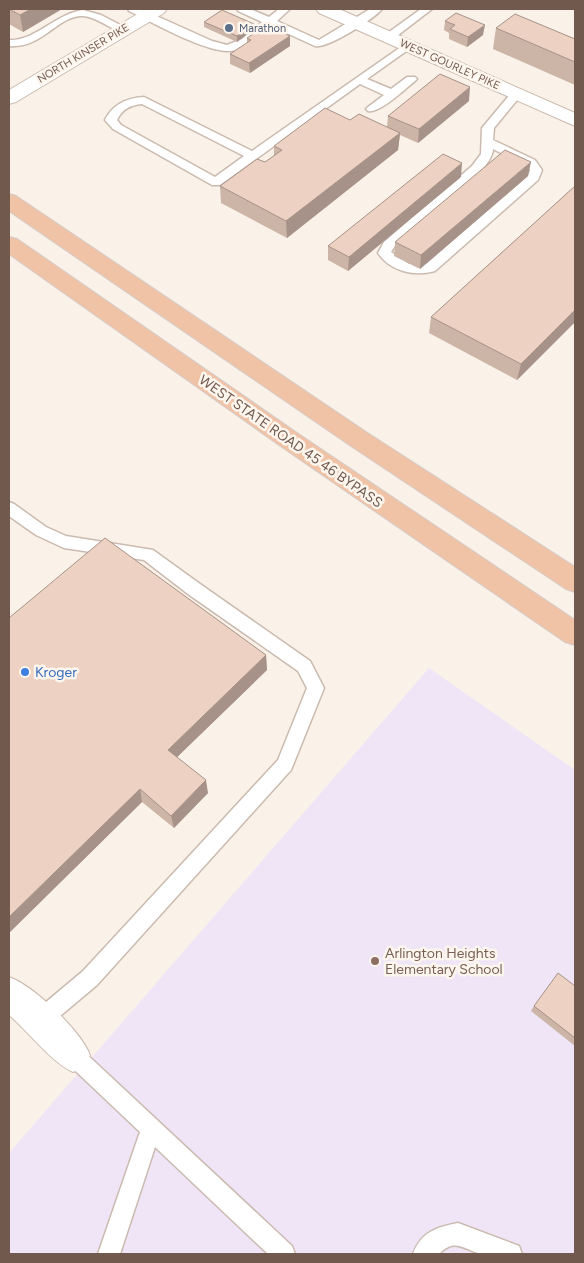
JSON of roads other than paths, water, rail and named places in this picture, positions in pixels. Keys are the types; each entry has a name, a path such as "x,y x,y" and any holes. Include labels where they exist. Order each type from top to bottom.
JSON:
{"highway":[{"path":"9,201 349,433 575,581"},
{"name":"WEST STATE ROAD 45 46 BYPASS","path":"9,244 298,446 575,634"}],"street":[{"name":"WEST GOURLEY PIKE","path":"325,9 575,120"},
{"name":"NORTH KINSER PIKE","path":"9,98 123,29 146,11"},
{"path":"9,993 40,1020 73,1054"}],"lane":[{"path":"242,9 270,20 318,44 357,23 377,9"},
{"path":"146,11 209,44 228,48 246,41 285,9"},
{"path":"389,36 427,9"},
{"path":"9,43 27,41 69,17 83,13 123,29"},
{"path":"253,156 144,100 132,101 114,112 111,120 117,127 216,182 253,156 360,80 408,45"},
{"path":"372,109 411,79"},
{"path":"360,80 392,94"},
{"path":"488,142 531,163 536,170 534,177 430,268 419,270 407,268 389,259 384,253 389,245 476,169 487,154 488,128 516,94"},
{"path":"9,508 41,531 64,542 148,554 194,589 304,666 316,688 285,765 90,978 40,1020"},
{"path":"83,558 97,547"},
{"path":"73,1054 284,1254"},
{"path":"109,1254 151,1128"},
{"path":"424,1254 440,1237 458,1234 511,1254"}],"place":[{"name":"Marathon","path":"229,28"},
{"name":"Kroger","path":"25,672"},
{"name":"Arlington Heights Elementary School","path":"375,961"}]}
